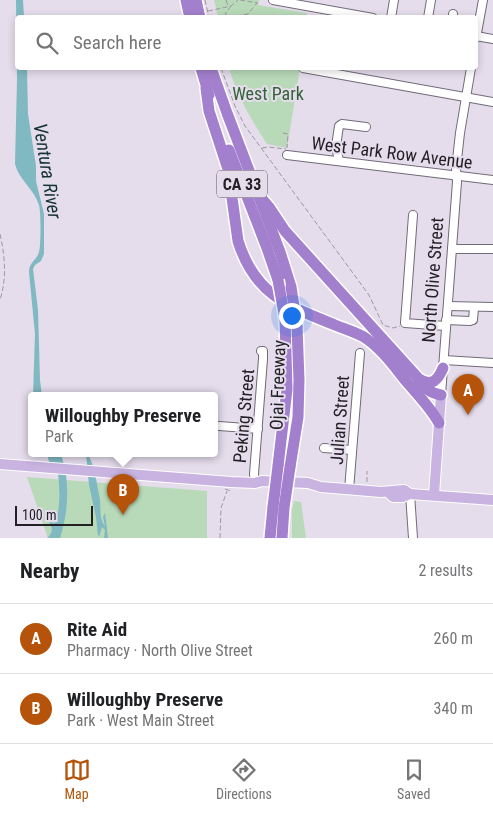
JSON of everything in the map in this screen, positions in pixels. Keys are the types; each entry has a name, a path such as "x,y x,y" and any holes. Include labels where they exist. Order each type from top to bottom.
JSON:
{"highway":[{"path":"186,0 189,15"},
{"path":"196,0 204,14"},
{"name":"Ojai Freeway","path":"202,70 206,88 278,280 285,319 287,389 284,467 279,507 270,534"},
{"name":"Ojai Freeway","path":"212,70 280,252 290,287 297,326 299,380 298,407 284,467"},
{"path":"206,88 209,111 228,169 238,242 252,273 265,288 286,304 356,334 370,342 385,355 433,412 439,424"},
{"path":"256,192 285,231 417,377 427,383 433,383 440,376 443,364"},
{"path":"417,377 419,382 441,398"},
{"path":"415,391 430,399 441,398"},
{"name":"Ojai Freeway","path":"279,507 282,538"}],"main road":[{"name":"North Olive Street","path":"434,495 441,398"},
{"path":"0,464 228,487 262,481 308,483 321,487 349,490 388,492 401,490 410,494 493,500"}],"street":[{"path":"273,0 300,2 359,15"},
{"path":"392,15 394,0"},
{"path":"428,15 431,0"},
{"path":"478,26 483,0"},
{"path":"478,37 493,39"},
{"path":"314,70 493,102"},
{"name":"North Olive Street","path":"441,398 460,133 471,70"},
{"path":"339,161 336,146 340,126 342,124 366,127"},
{"name":"West Park Row Avenue","path":"287,151 339,161 493,180"},
{"path":"413,215 402,326 470,321 473,320 474,308"},
{"path":"452,248 493,249"},
{"path":"448,306 493,307"},
{"name":"Peking Street","path":"255,483 262,351"},
{"name":"Julian Street","path":"349,490 360,353"},
{"path":"443,364 493,363"},
{"path":"219,426 258,429"},
{"path":"324,448 352,450"},
{"path":"410,494 413,538"}],"path":[{"path":"205,0 204,14 231,6"},
{"path":"226,0 228,6"},
{"path":"226,15 225,14 231,6 239,0 258,3 248,14 242,15"},
{"path":"222,70 235,106 245,126 369,295 382,323 388,328 402,326"},
{"path":"262,149 268,147 287,151 288,134 283,133"},
{"path":"0,234 5,270 0,300"},
{"path":"367,482 368,471"},
{"path":"220,538 221,508 228,487"}],"green space":[{"path":"214,0 259,0 258,5 307,13 306,15 218,15"},
{"name":"West Park","path":"230,70 300,70 287,148 267,144 255,126 236,88"},
{"path":"27,477 207,491 207,538 48,538"},
{"path":"294,501 301,502 306,538 292,538 292,510"}],"water":[{"path":"16,0 23,0 24,15 16,15"},
{"path":"17,70 27,70 28,114 36,166 36,181 44,214 44,254 41,261 33,269 38,310 42,392 33,392 35,334 29,272 30,266 40,249 40,208 37,199 20,175 15,164"},
{"path":"48,457 62,457 66,475 67,506 60,538 47,538 52,531 49,522 55,523 59,508 57,463 49,462"},
{"path":"86,457 89,457 94,470 100,500 101,517 105,526 103,517 105,513 108,538 104,538 105,530 102,527 99,537 98,535"}],"place":[{"name":"Rite Aid","path":"468,415"},
{"name":"Willoughby Preserve","path":"123,515"}],"water label":[{"name":"Ventura River","path":"48,171"}]}
